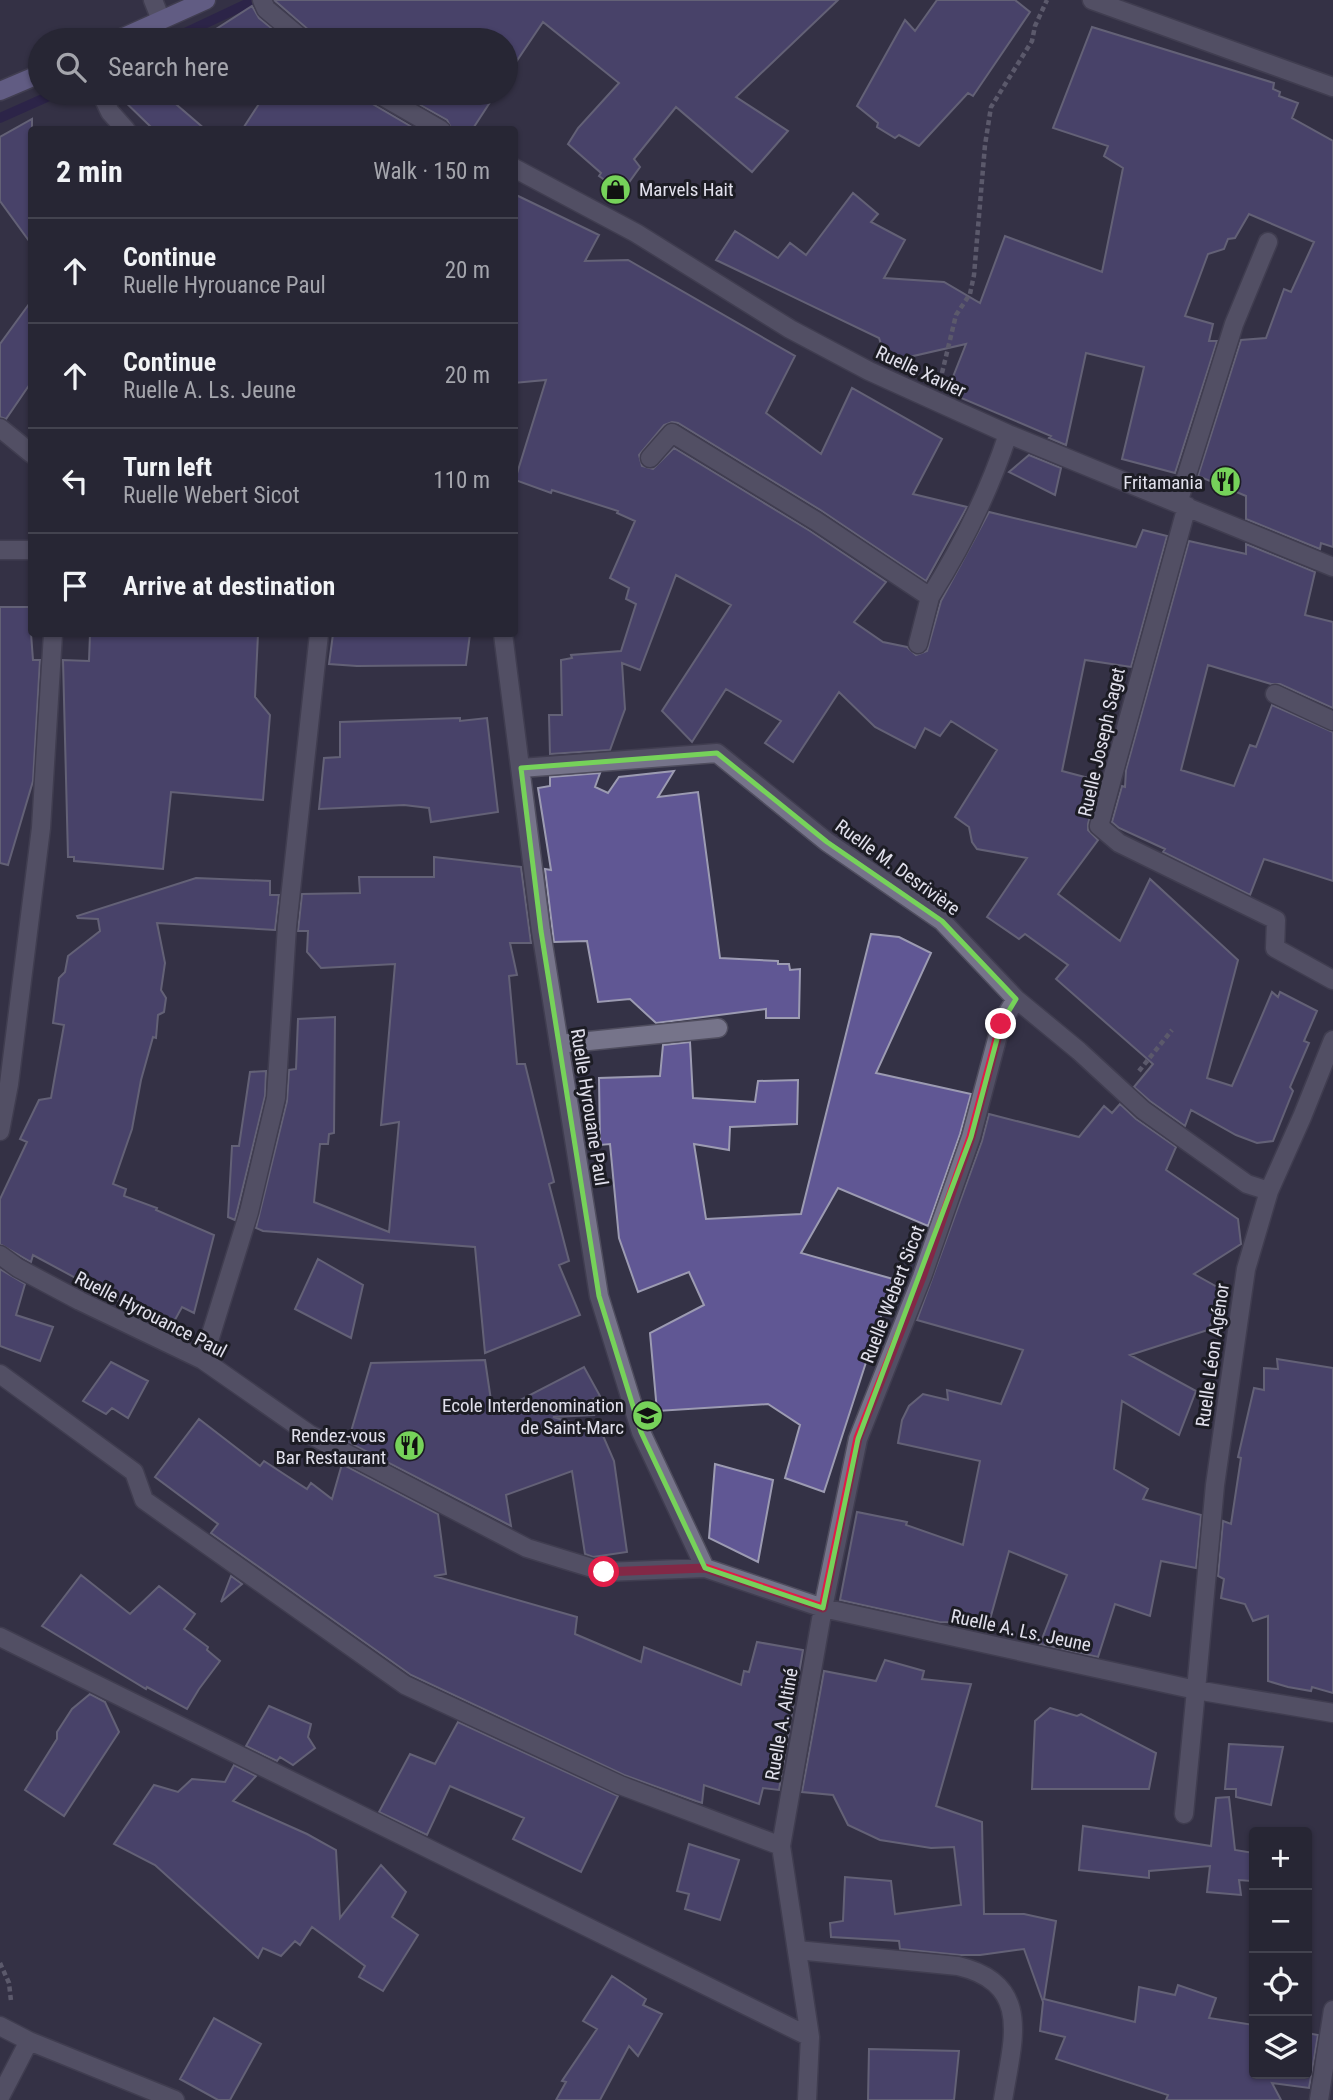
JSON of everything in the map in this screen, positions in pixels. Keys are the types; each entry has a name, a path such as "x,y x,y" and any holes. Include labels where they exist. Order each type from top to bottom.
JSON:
{"main road":[{"path":"144,28 206,0"},
{"path":"0,91 28,79"}],"street":[{"path":"153,0 162,20"},
{"path":"1092,0 1333,87"},
{"path":"264,4 290,28"},
{"path":"106,105 122,126"},
{"path":"398,105 434,126"},
{"name":"Ruelle Xavier","path":"518,170 636,233 790,329 869,371 1007,434 1333,566"},
{"path":"1182,505 1234,324 1268,242"},
{"path":"0,428 28,451"},
{"path":"650,458 672,433 816,521 930,597"},
{"path":"918,643 930,597 952,563 993,478 1007,434"},
{"name":"Ruelle Joseph Saget","path":"1182,505 1099,826 1119,843 1276,920 1275,948 1333,980"},
{"path":"0,550 28,550"},
{"path":"0,1131 9,1084 41,828 53,637"},
{"path":"203,1360 249,1212 275,1098 287,926 319,637"},
{"name":"Ruelle Hyrouane Paul","path":"503,637 541,931 599,1296 641,1432 705,1568"},
{"path":"1275,694 1333,721"},
{"name":"Ruelle M. Desrivière","path":"521,768 717,753 827,842 942,921 1017,999 1143,1110 1247,1184 1269,1191"},
{"name":"Ruelle Webert Sicot","path":"823,1608 858,1438 922,1277 971,1137 1001,1024 1017,999"},
{"path":"559,1044 718,1028"},
{"name":"Ruelle Léon Agénor","path":"1184,1814 1215,1485 1246,1269 1269,1191 1333,1040"},
{"name":"Ruelle Hyrouance Paul","path":"0,1255 80,1301 203,1360 309,1434 527,1548 604,1572 705,1568"},
{"path":"0,1374 134,1472 144,1500 405,1685 621,1785 781,1846"},
{"name":"Ruelle A. Ls. Jeune","path":"705,1568 823,1608 1196,1690 1333,1713"},
{"name":"Ruelle A. Altiné","path":"807,2100 810,2037 781,1846 823,1608"},
{"path":"0,1637 810,2037"},
{"path":"797,1950 958,1966 977,1970 993,1980 1006,1995 1013,2013 1014,2031 1003,2100"},
{"path":"1319,2100 1333,2010"},
{"path":"5,2028 29,2041 175,2100"},
{"path":"0,2097 29,2041"}],"path":[{"path":"928,398 940,380 956,316 970,294 991,107 1032,41 1035,26 1047,0"},
{"path":"1123,1090 1172,1030"},
{"path":"0,1963 9,1983 12,2007 5,2028"}],"highlighted area":[{"path":"717,753 827,842 942,921 1016,999 1001,1024 971,1137 858,1439 823,1608 705,1568 641,1432 599,1296 541,931 521,768"}],"building":[{"path":"274,0 838,0 736,97 788,131 752,172 676,107 634,159 640,167 622,192 599,176 601,173 568,144 578,128 619,83 543,22 518,59 518,28 307,28"},
{"path":"937,0 1015,0 1030,12 973,96 968,93 919,146 899,135 895,138 877,127 878,123 857,106 905,20 915,31"},
{"path":"252,6 259,18 271,28 218,28"},
{"path":"1092,27 1274,83 1273,89 1280,92 1279,96 1298,103 1292,118 1333,141 1333,547 1321,543 1320,549 1246,519 1246,496 1198,476 1241,340 1266,338 1284,289 1291,292 1314,242 1249,214 1235,238 1228,239 1224,249 1208,254 1185,316 1213,324 1209,341 1217,341 1175,473 1122,459 1144,367 1086,353 1066,445 1049,438 1051,436 947,392 966,344 887,362 879,338 716,260 735,231 778,258 790,243 806,255 853,193 878,214 871,222 905,240 884,278 944,282 980,303 1005,236 1102,272 1123,168 1104,156 1108,146 1053,128"},
{"path":"128,105 177,105 201,126 150,126"},
{"path":"258,105 374,105 410,126 245,126"},
{"path":"420,105 488,105 475,126 450,126 447,120"},
{"path":"32,119 32,126 28,126 28,240 0,201 0,137"},
{"path":"518,196 599,235 585,261 628,260 795,356 766,413 821,454 852,388 942,439 913,494 967,507 926,581 822,511 678,423 664,425 639,455 642,466 653,469 674,448 810,531 886,582 854,622 883,642 907,647 916,655 927,651 941,601 989,512 1136,547 1143,530 1167,536 1131,667 1085,660 1062,771 1100,781 1088,824 1088,830 1098,840 1058,894 1120,941 1150,879 1238,960 1207,1078 1232,1086 1272,992 1278,997 1280,992 1317,1011 1304,1041 1309,1043 1290,1087 1293,1091 1273,1141 1257,1143 1236,1135 1191,1110 1185,1126 1150,1101 1134,1087 1153,1064 1056,979 1068,965 1025,934 1019,939 987,917 1027,858 977,849 972,842 969,827 955,817 997,750 951,721 940,736 925,728 915,748 875,727 839,692 793,762 765,743 781,721 726,689 692,742 662,711 731,605 676,575 640,670 622,663 625,709 610,750 550,754 549,715 562,715 561,660 572,658 571,655 621,651 636,604 626,599 629,588 610,578 635,521 617,513 618,511 518,481 518,470 546,380 518,383"},
{"path":"28,306 28,387 6,419 0,417 0,344"},
{"path":"1029,455 1061,468 1055,495 1009,472"},
{"path":"1189,541 1246,554 1246,544 1315,572 1305,615 1333,622 1333,708 1280,684 1271,684 1208,665 1181,770 1234,786 1250,745 1256,747 1272,705 1333,732 1333,881 1264,859 1250,895 1163,852 1165,849 1119,828 1112,822 1122,786 1125,787 1126,770"},
{"path":"0,607 28,607 28,637 31,637 33,660 40,660 33,781 8,865 0,863"},
{"path":"90,637 258,637 255,697 270,715 263,800 171,792 163,869 74,861 74,857 68,857 63,660 89,661"},
{"path":"333,637 470,637 466,665 329,664"},
{"path":"460,718 460,721 487,718 498,812 431,822 429,808 404,805 319,809 324,758 340,757 340,722"},
{"path":"674,771 658,797 698,792 720,958 778,961 778,964 789,964 790,970 800,969 799,1018 766,1018 766,1009 656,1023 630,999 598,1002 587,941 554,942 545,869 551,870 538,788 550,786 550,777 600,773 595,787 608,793 619,777"},
{"path":"434,857 521,867 531,943 510,943 517,975 509,976 517,1064 525,1064 554,1182 549,1184 569,1261 559,1265 580,1315 485,1353 475,1247 263,1231 256,1228 287,1101 289,1070 296,1069 298,1019 335,1017 334,1133 329,1134 328,1144 320,1144 314,1202 389,1232 399,1122 381,1125 395,964 321,968 307,952 308,931 298,931 302,894 360,893 359,877 434,877"},
{"path":"196,878 270,881 270,895 279,895 275,930 157,923 165,963 161,990 166,998 164,1012 158,1015 156,1038 153,1037 141,1080 132,1129 113,1184 126,1189 124,1196 157,1208 156,1210 214,1235 194,1313 182,1307 170,1329 33,1255 31,1262 0,1244 0,1199 27,1142 20,1139 39,1100 51,1098 64,1025 53,1023 59,978 65,972 68,956 100,931 98,919 77,916"},
{"path":"871,934 899,937 931,953 876,1073 971,1094 928,1226 838,1188 801,1253 893,1279 824,1492 785,1478 800,1425 768,1404 657,1411 650,1333 704,1305 689,1272 638,1292 619,1238 610,1144 600,1145 599,1078 660,1076 663,1045 690,1042 693,1098 755,1102 758,1081 798,1080 797,1124 730,1127 729,1150 694,1144 706,1219 801,1214"},
{"path":"266,1071 265,1096 235,1220 228,1217 232,1146 239,1146 250,1072"},
{"path":"1120,1104 1136,1119 1176,1147 1166,1170 1238,1219 1241,1244 1194,1274 1226,1292 1208,1330 1130,1355 1196,1391 1179,1435 1122,1401 1114,1469 1148,1489 1143,1499 1201,1515 1196,1568 1161,1561 1150,1616 1115,1604 1098,1657 1040,1644 1067,1575 1009,1551 989,1623 939,1622 840,1600 857,1512 907,1522 906,1525 963,1545 980,1461 898,1443 902,1420 909,1406 923,1394 948,1400 947,1390 1001,1404 1023,1350 917,1320 982,1141 989,1114 1079,1137 1104,1106 1112,1113"},
{"path":"318,1259 363,1285 351,1338 295,1309"},
{"path":"0,1269 25,1284 16,1315 53,1327 40,1361 0,1346"},
{"path":"1277,1359 1333,1368 1333,1693 1312,1687 1311,1691 1288,1687 1268,1681 1268,1616 1253,1621 1245,1604 1221,1598 1224,1579 1218,1576 1223,1521 1231,1524 1241,1458 1238,1457 1254,1388 1264,1390 1264,1368 1278,1369"},
{"path":"485,1360 493,1414 584,1367 600,1396 589,1401 594,1415 553,1417 601,1431 614,1461 627,1552 593,1557 585,1554 572,1471 506,1495 511,1526 348,1442 371,1363"},
{"path":"111,1362 148,1381 128,1418 112,1408 106,1414 83,1401"},
{"path":"199,1419 260,1466 264,1461 307,1489 311,1483 332,1499 342,1464 438,1514 446,1574 434,1576 577,1617 575,1634 641,1662 644,1647 741,1685 744,1671 749,1672 757,1642 803,1650 779,1790 763,1788 759,1804 704,1785 702,1803 624,1775 411,1675 211,1533 218,1524 155,1477"},
{"path":"715,1464 773,1480 758,1562 709,1538"},
{"path":"81,1575 130,1614 159,1586 195,1614 184,1629 208,1647 207,1650 220,1661 187,1709 147,1687 146,1689 42,1626"},
{"path":"231,1576 242,1584 221,1602"},
{"path":"885,1660 924,1671 922,1679 971,1684 936,1806 982,1822 984,1914 1024,1914 1056,1921 1044,1999 1135,2022 1139,1987 1175,1995 1178,1985 1216,1998 1209,2018 1249,2024 1249,2079 1311,2079 1309,2088 1272,2083 1281,2100 1166,2100 1168,2095 1056,2059 1065,2037 1040,2031 1043,2002 1024,1949 960,1955 900,1949 899,1941 831,1937 830,1923 843,1921 845,1877 891,1881 895,1914 961,1905 954,1847 931,1848 880,1840 848,1825 833,1795 802,1792 824,1671 876,1681"},
{"path":"90,1694 105,1702 119,1732 64,1816 25,1790 72,1709"},
{"path":"269,1706 311,1724 308,1737 315,1748 293,1765 280,1757 277,1761 246,1746"},
{"path":"1050,1708 1077,1716 1081,1714 1156,1753 1149,1789 1032,1789 1035,1721"},
{"path":"458,1722 618,1796 581,1872 513,1839 524,1818 450,1786 427,1835 379,1812 410,1754 435,1764"},
{"path":"1229,1744 1283,1747 1271,1805 1236,1797 1236,1789 1225,1789"},
{"path":"234,1765 256,1776 233,1801 336,1850 340,1918 381,1865 406,1892 392,1917 418,1935 383,1991 359,1977 365,1966 312,1927 300,1945 295,1941 281,1956 263,1948 258,1958 155,1865 114,1844 154,1785 178,1792 192,1779 225,1782"},
{"path":"1229,1797 1235,1850 1249,1852 1249,1881 1239,1880 1241,1895 1207,1892 1210,1866 1149,1871 1149,1878 1079,1870 1083,1826 1211,1846 1216,1798"},
{"path":"689,1844 739,1860 720,1920 685,1909 689,1894 677,1891"},
{"path":"612,1976 646,1999 643,2005 662,2014 638,2056 629,2046 600,2100 556,2100 566,2082 562,2081 597,2029 583,2021"},
{"path":"214,2018 261,2044 230,2100 218,2100 180,2079"},
{"path":"1312,2034 1318,2035 1312,2070"},
{"path":"869,2049 959,2051 954,2100 868,2100"}],"waterway":[{"path":"196,28 255,0"},
{"path":"0,118 29,105"}],"place":[{"name":"Marvels Hait","path":"616,189"},
{"name":"Fritamania","path":"1226,482"},
{"name":"Ecole Interdenomination de Saint-Marc","path":"647,1416"},
{"name":"Rendez-vous Bar Restaurant","path":"409,1446"}],"route":[{"path":"604,1572 705,1568 823,1608 858,1438 922,1277 971,1137 1001,1024"}]}
